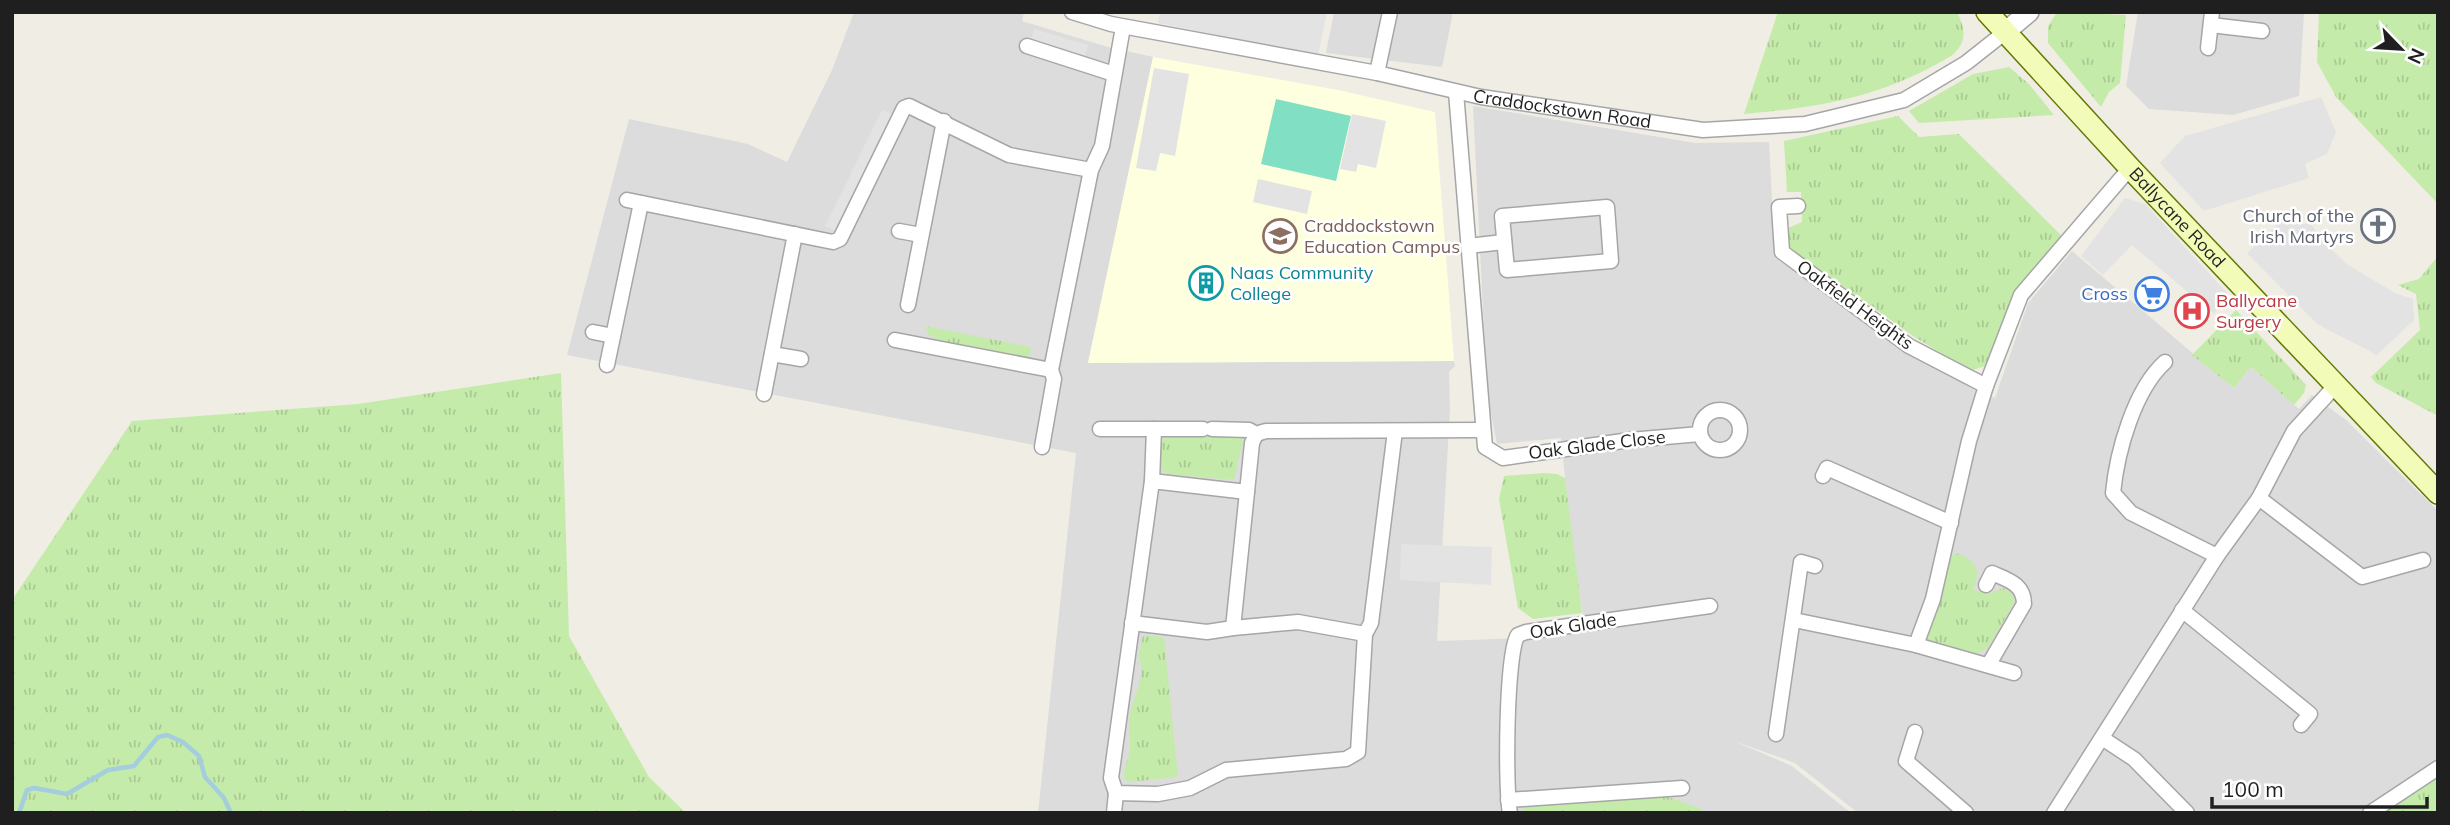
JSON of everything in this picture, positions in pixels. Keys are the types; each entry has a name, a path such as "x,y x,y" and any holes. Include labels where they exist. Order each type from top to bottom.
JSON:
{"main road":[{"name":"Ballycane Road","path":"1987,12 2130,168 2438,493"}],"street":[{"name":"Craddockstown Road","path":"1072,12 1123,27 1377,73 1456,92 1683,130 1805,124 1904,100 1966,63 2029,12"},
{"path":"1377,73 1390,12"},
{"path":"2208,48 2211,19 2262,31"},
{"path":"1042,447 1054,379 1051,370 1091,170 1102,146 1123,27"},
{"path":"1027,47 1114,74"},
{"path":"1100,429 1248,430 1256,434 1266,431 1481,430 1456,92"},
{"path":"607,365 634,201 832,242 840,239 904,108 916,107 1009,155 1091,170"},
{"path":"908,305 944,121"},
{"path":"1916,645 1933,599 1986,386 2021,295 2130,168"},
{"name":"Oakfield Heights","path":"1798,206 1779,207 1782,252 1909,346 1986,386"},
{"path":"1607,207 1611,261 1507,270 1504,242 1502,216 1607,207"},
{"path":"899,231 921,235"},
{"path":"764,394 795,234"},
{"path":"1468,246 1504,242"},
{"path":"593,332 613,336"},
{"path":"895,340 1051,370"},
{"path":"772,354 801,359"},
{"path":"2165,362 2147,386 2129,424 2120,450 2113,493 2120,505 2131,513 2217,556"},
{"path":"2054,813 2217,556 2259,498 2294,431 2337,384"},
{"path":"1114,813 1116,793 1111,778 1152,481 1154,429"},
{"name":"Oak Glade Close","path":"1481,430 1485,447 1495,456 1503,458 1630,440 1700,434"},
{"path":"1116,793 1158,794 1189,788 1226,770 1353,756 1358,752 1365,634 1371,623 1395,431"},
{"path":"1233,628 1252,443 1256,434"},
{"path":"1824,476 1827,468 1951,523"},
{"path":"1152,481 1247,492"},
{"path":"2259,498 2362,577 2423,560"},
{"path":"1776,734 1801,562 1815,566"},
{"path":"1986,585 1992,573 2016,584 2024,594 2024,604 1990,664"},
{"name":"Oak Glade","path":"1682,788 1509,806 1513,651 1518,635 1526,632 1710,606"},
{"path":"2182,610 2309,714 2301,725"},
{"path":"1794,620 1916,645 2014,673"},
{"path":"1132,623 1207,632 1298,622 1365,634"},
{"path":"1915,732 1906,761 1966,813"},
{"path":"2102,738 2134,759 2187,813"},
{"path":"2370,813 2438,768"}],"shaded area":[{"path":"854,12 1024,12 1022,21 1108,47 1153,57 1088,363 1454,361 1455,366 1449,372 1450,409 1437,641 1524,638 1585,630 1571,538 1561,438 1497,444 1487,393 1473,106 1695,143 1769,142 1775,258 1906,349 1979,393 1995,398 2028,303 2072,251 2234,388 2251,367 2299,409 2312,395 2346,420 2438,511 2438,763 2362,813 1858,813 1795,763 1734,741 1792,766 1851,813 1038,813 1076,453 567,355 629,119 748,144 787,162 832,70"},
{"path":"1160,12 1327,12 1318,55 1158,23"},
{"path":"1334,12 1453,12 1442,67 1326,53"},
{"path":"2138,12 2304,12 2299,96 2233,115 2149,109 2126,86"},
{"path":"1034,29 1088,45 1084,57 1030,42"},
{"name":"Craddockstown Education Campus","path":"1153,57 1338,90 1435,112 1454,361 1088,363"},
{"path":"1154,68 1189,74 1175,156 1160,153 1156,171 1136,168"},
{"path":"2321,97 2336,132 2327,154 2305,164 2309,178 2204,211 2160,163 2185,136"},
{"path":"882,110 895,115 838,232 825,226"},
{"path":"1352,114 1386,121 1376,168 1358,164 1356,172 1340,169"},
{"path":"1258,179 1312,191 1307,214 1253,202"},
{"path":"2125,198 2145,204 2228,294 2214,314 2132,245 2103,275 2081,256"},
{"path":"2280,222 2311,224 2325,244 2348,265 2395,293 2413,299 2414,320 2377,355 2317,324 2247,253"},
{"path":"1401,544 1492,547 1491,585 1400,580"}],"green space":[{"path":"1778,12 1957,12 1963,36 1960,46 1951,56 1926,70 1876,91 1800,108 1744,114"},
{"path":"2057,12 2126,15 2120,83 2109,92 2101,107 2048,43 2048,26"},
{"path":"2319,12 2438,12 2438,204 2336,97 2317,62"},
{"path":"2009,67 2029,84 2054,115 1919,123 1909,111 1973,74"},
{"path":"1276,99 1351,116 1336,181 1261,164"},
{"path":"1898,116 1919,137 1959,134 2062,236 2015,290 1985,366 1970,371 1913,336 1789,248 1788,228 1802,222 1801,192 1787,192 1784,141"},
{"path":"2438,256 2438,416 2376,383 2371,377 2420,330 2416,294 2398,285 2419,279"},
{"path":"2236,310 2306,385 2304,393 2294,405 2251,367 2234,388 2192,355"},
{"path":"925,326 1031,347 1029,359 940,341 929,335"},
{"path":"561,373 569,636 649,777 686,813 12,813 12,600 132,421 358,404"},
{"path":"1165,437 1244,437 1234,480 1167,474 1158,468"},
{"path":"1544,473 1565,478 1582,613 1533,619 1518,608 1499,499 1504,476"},
{"path":"1955,553 1967,558 1975,566 1977,576 1973,589 1988,594 2003,588 2011,593 2015,601 1988,648 1972,656 1928,644 1924,635 1942,598 1950,559"},
{"path":"1143,636 1164,637 1178,777 1129,782 1125,780 1124,773 1130,750 1129,717 1140,681 1141,664 1138,656"},
{"path":"2438,772 2438,813 2375,813"},
{"path":"1665,796 1702,809 1702,813 1524,813 1524,805"}],"waterway":[{"path":"19,813 27,790 34,788 67,794 108,770 134,766 158,737 167,735 183,742 199,756 205,777 224,798 231,813"}],"place":[{"name":"Church of the Irish Martyrs","path":"2378,226"},
{"name":"Craddockstown Education Campus","path":"1280,236"},
{"name":"Naas Community College","path":"1206,283"},
{"name":"Cross","path":"2152,294"},
{"name":"Ballycane Surgery","path":"2192,311"}]}
